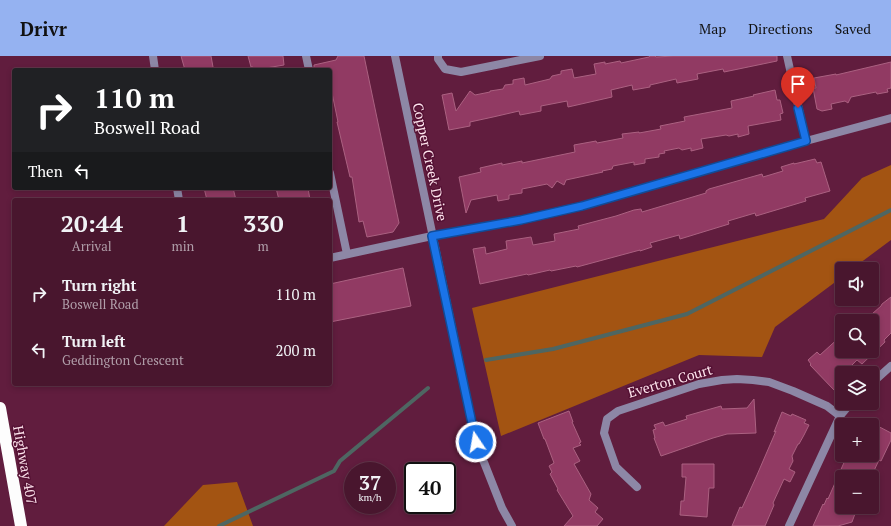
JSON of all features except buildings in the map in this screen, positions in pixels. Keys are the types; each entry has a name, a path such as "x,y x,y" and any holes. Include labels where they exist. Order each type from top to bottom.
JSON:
{"highway":[{"name":"Highway 407","path":"0,408 21,526"}],"street":[{"path":"153,56 155,68"},
{"path":"306,56 309,68"},
{"name":"Copper Creek Drive","path":"395,56 476,442 502,508 512,526"},
{"path":"438,56 438,59 446,69 461,72 540,56"},
{"path":"787,56 806,141"},
{"path":"332,258 432,236 521,220 582,206 891,118"},
{"path":"332,183 347,254"},
{"path":"879,377 891,366"},
{"name":"Everton Court","path":"638,487 616,467 604,433 607,419 618,411 699,384 737,379 769,382 793,390 827,406 840,416"},
{"path":"789,526 840,416 845,410"}],"shaded area":[{"path":"891,165 891,240 861,262 835,262 835,282 775,327 762,357 699,355 501,436 472,308 824,219 862,178"},
{"path":"237,482 253,526 164,526 203,485"}],"waterway":[{"path":"486,360 553,349 687,314 891,210"},
{"path":"219,526 334,471 340,461 428,388"}],"route":[{"path":"476,442 432,236 521,220 582,206 806,141 798,108"}]}
